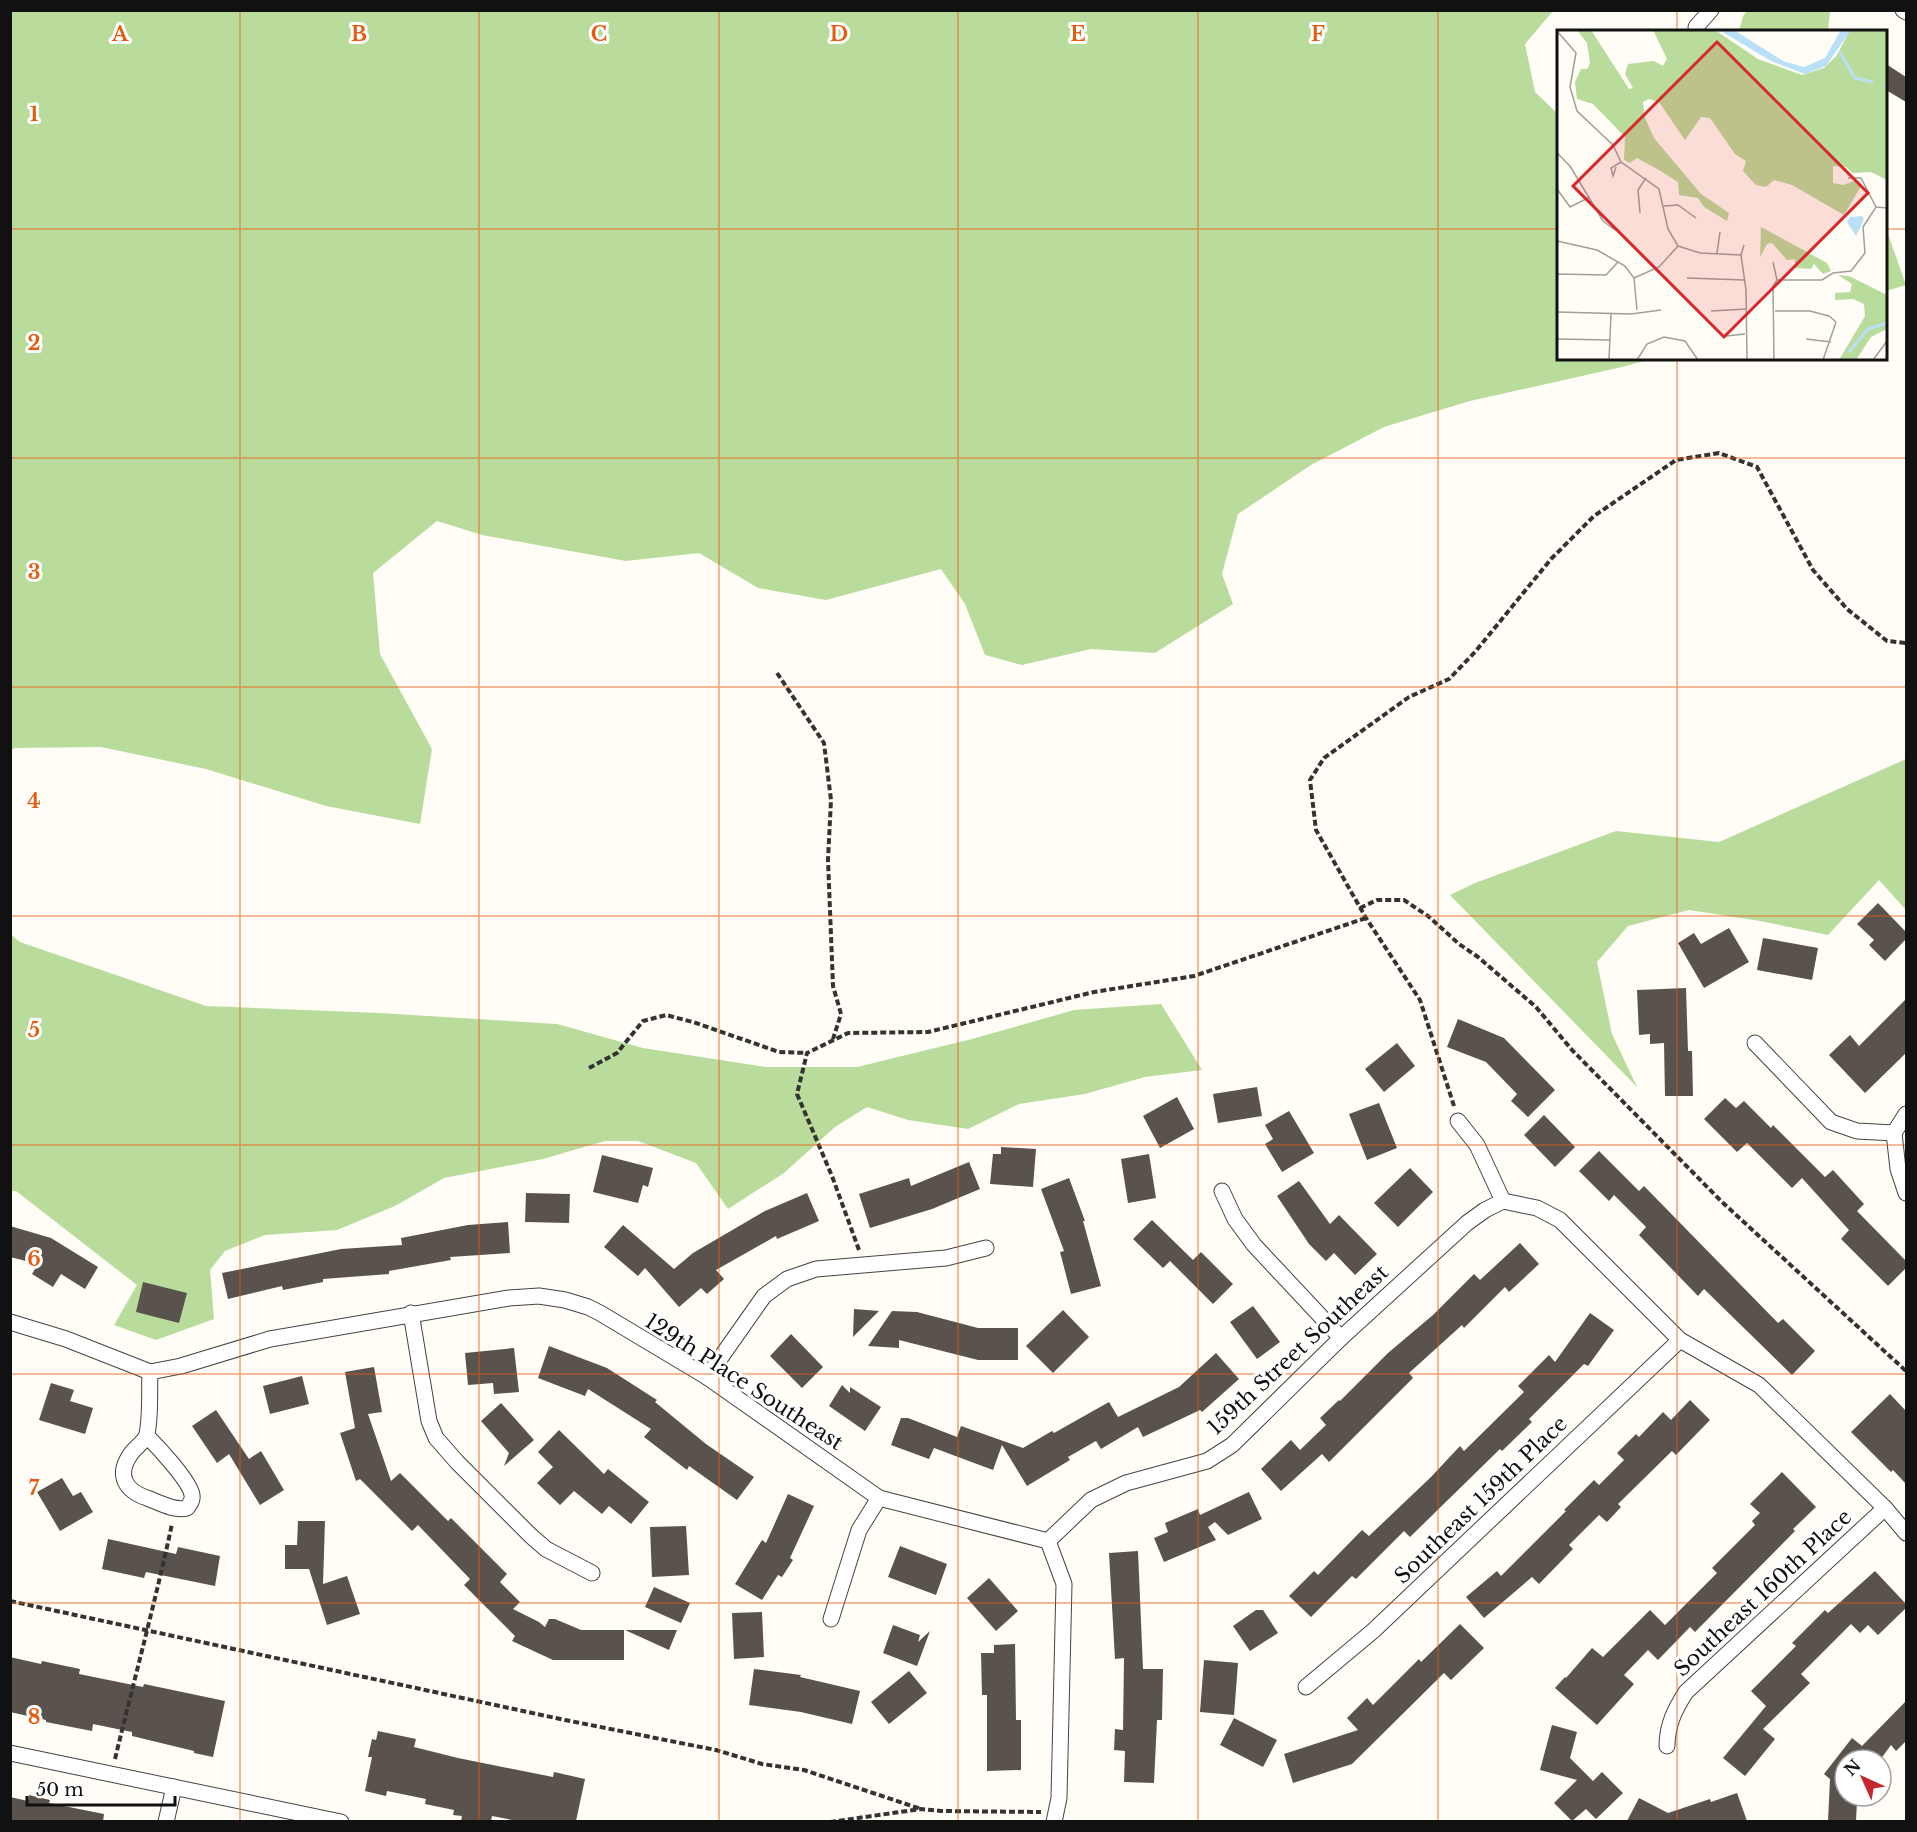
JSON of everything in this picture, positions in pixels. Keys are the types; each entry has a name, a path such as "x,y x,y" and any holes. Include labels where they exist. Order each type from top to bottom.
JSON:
{"street":[{"path":"1696,27 1711,10"},
{"path":"1755,1043 1831,1122 1857,1131 1894,1133"},
{"path":"1906,1114 1894,1133 1898,1169 1906,1193"},
{"path":"1458,1121 1477,1145 1503,1201 1537,1208 1560,1220 1680,1340 1759,1385 1885,1508 1906,1533"},
{"path":"1222,1191 1235,1219 1254,1245 1341,1338"},
{"name":"159th Street Southeast","path":"1048,1541 1091,1500 1126,1483 1208,1461 1232,1445 1341,1338 1467,1223 1503,1201"},
{"path":"707,1377 764,1296 787,1279 816,1269 946,1257 986,1248"},
{"name":"129th Place Southeast","path":"150,1372 181,1366 270,1339 411,1313 508,1298 539,1296 565,1300 600,1313 707,1377 879,1498 1048,1541"},
{"path":"411,1313 429,1421 436,1438 457,1462 546,1549 592,1573"},
{"path":"10,1322 66,1339 150,1372 147,1436 130,1455 124,1468 123,1478 133,1493 176,1509 187,1508 191,1503 192,1495 166,1455 147,1436"},
{"name":"Southeast 159th Place","path":"1306,1687 1373,1631 1680,1340"},
{"path":"831,1619 859,1530 879,1498"},
{"name":"Southeast 160th Place","path":"1667,1746 1667,1731 1675,1708 1686,1692 1885,1508"},
{"path":"1048,1541 1064,1584 1059,1798 1055,1818"},
{"path":"10,1753 341,1821"},
{"path":"166,1821 174,1787"}],"path":[{"path":"1458,1121 1420,1000 1366,918 1316,830 1310,780 1324,758 1409,698 1449,679 1475,652 1551,559 1594,516 1676,460 1719,453 1757,467 1813,570 1847,609 1887,641 1906,643"},
{"path":"777,673 825,743 831,800 828,860 833,986 841,1014 833,1040"},
{"path":"1360,908 1377,900 1404,900 1428,916 1459,944 1478,957 1536,1007 1572,1050 1722,1202 1906,1371"},
{"path":"589,1068 616,1053 643,1021 666,1015 779,1052 807,1053 848,1033 928,1032 1095,992 1194,976 1366,918"},
{"path":"807,1053 797,1094 832,1176 865,1265"},
{"path":"111,1774 146,1631 157,1598 176,1509"},
{"path":"10,1601 553,1718 716,1750 762,1764 804,1770 921,1809 1043,1812 1055,1818"},
{"path":"830,1821 921,1809"}],"green space":[{"path":"11,10 1553,11 1525,44 1535,92 1557,113 1557,360 1647,360 1470,401 1384,427 1311,465 1238,514 1222,574 1233,604 1155,653 1091,649 1022,665 985,655 965,604 941,569 826,600 758,588 699,553 626,561 482,535 437,521 373,573 380,654 432,749 420,824 326,806 206,769 101,747 15,748 11,750"},
{"path":"1747,11 1830,11 1828,30 1739,30 1743,16"},
{"path":"1887,231 1906,285 1887,291"},
{"path":"1906,759 1906,910 1879,880 1828,935 1689,910 1628,926 1597,962 1612,1034 1637,1087 1450,895 1475,883 1616,831 1719,842"},
{"path":"10,934 20,942 206,1006 380,1013 557,1024 643,1048 765,1067 857,1067 972,1039 1074,1010 1161,1004 1202,1070 1145,1077 1085,1094 1019,1104 968,1129 908,1120 867,1107 835,1127 784,1173 728,1209 696,1163 638,1141 605,1141 543,1159 444,1178 395,1206 337,1230 265,1235 225,1251 210,1270 214,1319 156,1340 114,1325 137,1285 16,1191 11,1191"}],"building":[{"path":"1887,65 1906,77 1906,102 1887,91"},
{"path":"1878,903 1906,932 1906,939 1885,961 1869,945 1874,940 1857,924"},
{"path":"1729,928 1749,962 1704,988 1678,943 1694,933 1701,944"},
{"path":"1763,938 1818,948 1812,980 1757,970"},
{"path":"1686,988 1688,1051 1692,1051 1693,1096 1665,1096 1664,1043 1650,1044 1650,1034 1639,1035 1637,990"},
{"path":"1906,999 1906,1053 1865,1093 1829,1055 1850,1035 1859,1046"},
{"path":"1458,1019 1504,1038 1555,1090 1528,1117 1511,1101 1517,1094 1486,1062 1447,1047"},
{"path":"1397,1043 1415,1066 1384,1092 1365,1069"},
{"path":"1257,1087 1262,1116 1218,1123 1213,1094"},
{"path":"1177,1097 1194,1129 1160,1148 1143,1116"},
{"path":"1725,1098 1736,1108 1744,1101 1771,1128 1773,1125 1825,1177 1833,1170 1864,1204 1857,1211 1906,1261 1906,1268 1888,1286 1841,1239 1849,1230 1802,1178 1792,1188 1747,1143 1737,1152 1704,1119"},
{"path":"1379,1103 1397,1148 1367,1160 1349,1114"},
{"path":"1289,1111 1314,1153 1282,1172 1265,1144 1273,1139 1265,1125"},
{"path":"1544,1115 1575,1147 1555,1167 1524,1135"},
{"path":"1001,1147 1036,1149 1033,1187 990,1184 993,1154 1001,1154"},
{"path":"1599,1151 1639,1191 1644,1186 1778,1323 1783,1319 1815,1351 1792,1375 1704,1289 1698,1296 1639,1235 1646,1227 1614,1195 1609,1201 1579,1171"},
{"path":"1149,1154 1156,1198 1128,1203 1121,1159"},
{"path":"602,1155 653,1168 648,1187 643,1185 638,1203 593,1192"},
{"path":"969,1162 980,1189 932,1209 870,1228 859,1194 909,1178 911,1186"},
{"path":"1410,1168 1433,1192 1398,1227 1374,1203"},
{"path":"1069,1178 1085,1221 1083,1221 1101,1286 1071,1294 1060,1252 1064,1251 1041,1189"},
{"path":"1299,1181 1330,1224 1339,1215 1377,1254 1355,1275 1334,1253 1326,1261 1309,1244 1277,1196"},
{"path":"526,1193 570,1194 569,1223 525,1222"},
{"path":"807,1193 819,1221 777,1239 776,1236 716,1270 724,1279 707,1294 701,1288 679,1307 645,1268 638,1276 604,1247 623,1225 674,1269 693,1253 765,1211"},
{"path":"1152,1220 1193,1260 1201,1252 1233,1284 1213,1304 1170,1261 1163,1268 1133,1239"},
{"path":"508,1222 510,1253 450,1257 451,1260 389,1271 389,1274 323,1279 323,1282 283,1290 282,1286 228,1299 222,1273 341,1249 402,1245 401,1238 468,1225"},
{"path":"10,1226 51,1238 98,1267 85,1289 61,1274 53,1287 32,1274 38,1264 10,1257"},
{"path":"1520,1243 1539,1264 1509,1292 1505,1287 1464,1328 1462,1325 1409,1373 1413,1378 1329,1462 1322,1454 1281,1491 1261,1469 1291,1440 1300,1450 1326,1425 1320,1418 1388,1353 1433,1315 1474,1274 1480,1280"},
{"path":"143,1282 187,1293 179,1323 136,1312"},
{"path":"1253,1306 1280,1342 1257,1359 1230,1322"},
{"path":"854,1309 879,1311 853,1337"},
{"path":"1063,1310 1089,1337 1053,1373 1026,1346"},
{"path":"892,1311 917,1312 978,1328 1018,1328 1018,1360 978,1360 899,1340 899,1348 868,1346"},
{"path":"1590,1313 1614,1330 1588,1366 1584,1364 1529,1419 1532,1422 1502,1451 1500,1449 1410,1537 1404,1531 1356,1579 1352,1576 1311,1617 1289,1596 1314,1571 1318,1575 1362,1530 1369,1536 1460,1446 1464,1451 1524,1392 1518,1386 1549,1355 1555,1362"},
{"path":"791,1334 823,1367 802,1388 770,1356"},
{"path":"549,1346 607,1368 657,1400 655,1402 706,1444 754,1477 737,1500 689,1466 687,1470 644,1437 651,1429 588,1389 585,1396 538,1378"},
{"path":"514,1348 519,1392 494,1394 493,1383 468,1385 465,1353"},
{"path":"1216,1353 1239,1379 1202,1412 1200,1410 1143,1437 1138,1427 1101,1449 1096,1441 1068,1457 1070,1460 1027,1486 1002,1445 993,1470 934,1448 929,1459 891,1445 901,1418 908,1418 957,1437 961,1426 1023,1448 1109,1402 1118,1417 1179,1387"},
{"path":"374,1367 382,1412 368,1414 391,1481 400,1473 448,1521 451,1518 507,1574 500,1582 520,1602 513,1609 545,1627 549,1619 555,1619 581,1630 624,1630 624,1660 553,1660 512,1641 515,1636 464,1585 470,1579 418,1525 412,1531 360,1479 356,1481 340,1433 355,1428 345,1372"},
{"path":"302,1376 309,1404 270,1414 263,1386"},
{"path":"51,1383 74,1390 70,1401 93,1408 85,1434 39,1420"},
{"path":"842,1385 850,1393 850,1387 881,1407 865,1431 829,1406"},
{"path":"1890,1394 1906,1411 1906,1484 1851,1432"},
{"path":"1690,1400 1710,1420 1676,1455 1672,1451 1618,1504 1621,1507 1607,1522 1599,1515 1569,1545 1573,1549 1539,1584 1532,1577 1484,1618 1466,1597 1497,1571 1501,1576 1594,1480 1599,1485 1624,1460 1617,1453 1636,1434 1639,1437 1663,1412 1671,1420"},
{"path":"501,1403 534,1440 504,1466 509,1453 481,1421"},
{"path":"216,1410 249,1459 261,1451 284,1490 260,1505 229,1454 217,1463 192,1426"},
{"path":"559,1430 604,1474 608,1469 649,1502 631,1524 609,1506 602,1514 574,1491 560,1505 537,1483 553,1467 538,1452"},
{"path":"1782,1472 1816,1507 1695,1632 1690,1627 1658,1660 1648,1650 1624,1675 1634,1684 1597,1725 1555,1688 1592,1648 1603,1657 1650,1610 1665,1625 1717,1573 1712,1568 1755,1525 1752,1521 1760,1513 1750,1504"},
{"path":"62,1478 73,1496 81,1492 93,1512 60,1531 37,1492"},
{"path":"1249,1492 1262,1519 1228,1535 1215,1522 1208,1527 1216,1540 1164,1562 1154,1538 1168,1532 1165,1523 1198,1509 1200,1515"},
{"path":"788,1494 814,1506 790,1558 793,1560 782,1577 778,1575 762,1600 735,1584 762,1540 766,1543"},
{"path":"298,1521 325,1521 323,1584 347,1576 360,1614 327,1625 309,1569 285,1569 285,1545 297,1545"},
{"path":"686,1526 689,1575 652,1577 650,1527"},
{"path":"108,1539 176,1554 178,1547 220,1556 215,1586 146,1572 144,1578 102,1569"},
{"path":"900,1546 947,1564 936,1595 888,1577"},
{"path":"1138,1551 1143,1669 1163,1669 1162,1720 1157,1720 1154,1783 1124,1782 1125,1751 1114,1750 1115,1729 1123,1730 1124,1658 1115,1659 1109,1553"},
{"path":"1875,1571 1906,1604 1906,1608 1878,1635 1868,1625 1860,1633 1851,1624 1801,1674 1810,1683 1763,1729 1775,1739 1745,1776 1723,1758 1766,1706 1751,1691 1796,1646 1792,1643 1825,1610 1828,1613"},
{"path":"989,1578 1018,1611 996,1631 967,1598"},
{"path":"654,1587 690,1603 681,1623 645,1607"},
{"path":"1256,1610 1263,1610 1278,1633 1250,1651 1233,1626"},
{"path":"762,1612 764,1657 734,1659 732,1613"},
{"path":"1460,1624 1484,1648 1451,1680 1444,1673 1352,1764 1293,1783 1284,1754 1358,1730 1347,1718 1367,1698 1373,1705 1419,1659 1421,1662"},
{"path":"893,1625 920,1635 918,1642 930,1631 917,1666 883,1653"},
{"path":"625,1630 677,1630 669,1650"},
{"path":"1015,1644 1016,1720 1021,1720 1021,1770 987,1771 987,1695 982,1695 981,1653 994,1653 994,1645"},
{"path":"10,1657 80,1669 79,1674 143,1687 144,1684 225,1701 213,1757 132,1736 132,1732 93,1724 92,1731 10,1712"},
{"path":"1204,1660 1238,1663 1234,1715 1200,1712"},
{"path":"754,1669 801,1675 800,1677 860,1691 852,1724 801,1712 749,1705"},
{"path":"909,1671 927,1693 889,1724 871,1702"},
{"path":"1906,1701 1906,1741 1896,1751 1891,1745 1889,1748 1844,1748 1852,1738 1862,1746"},
{"path":"1234,1718 1277,1740 1263,1767 1220,1745"},
{"path":"1552,1725 1577,1732 1570,1758 1593,1781 1602,1772 1623,1793 1596,1819 1586,1809 1572,1821 1554,1803 1577,1780 1540,1770"},
{"path":"378,1731 416,1739 414,1747 458,1758 553,1777 554,1772 585,1779 576,1821 517,1821 492,1816 491,1821 461,1821 462,1816 453,1815 454,1810 425,1804 426,1799 387,1791 386,1796 365,1791 372,1757 368,1757 372,1739 376,1740"},
{"path":"1833,1762 1833,1808 1857,1808 1856,1821 1828,1821 1830,1779 1824,1774"},
{"path":"1737,1793 1747,1821 1627,1821 1639,1798 1668,1813"},
{"path":"29,1795 50,1800 49,1803 104,1814 103,1821 10,1821 10,1797 28,1801"}]}
